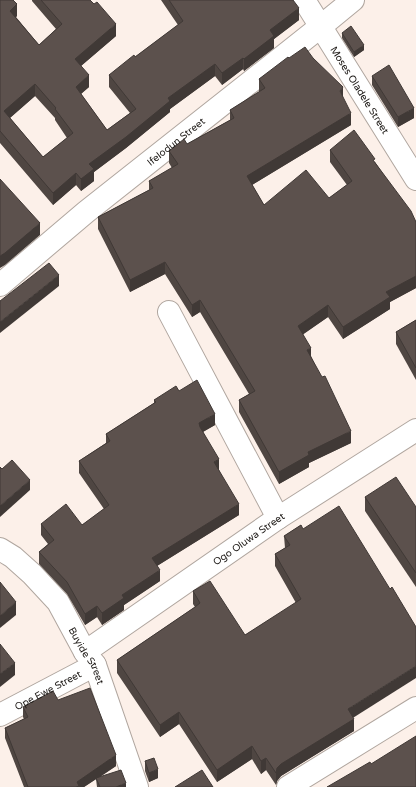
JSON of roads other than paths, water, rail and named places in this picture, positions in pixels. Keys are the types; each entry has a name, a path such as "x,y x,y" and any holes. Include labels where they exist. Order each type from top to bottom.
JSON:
{"street":[{"name":"Moses Oladele Street","path":"304,0 416,179"},
{"name":"Ifelodun Street","path":"0,285 86,212 353,0"},
{"path":"169,312 278,518"},
{"name":"Ogo Oluwa Street","path":"90,659 278,518 416,430"},
{"name":"Buyide Street","path":"0,549 13,557 32,574 58,602 90,659 137,787"},
{"name":"Ope Ewe Street","path":"0,714 90,659"},
{"path":"288,787 416,708"}]}
